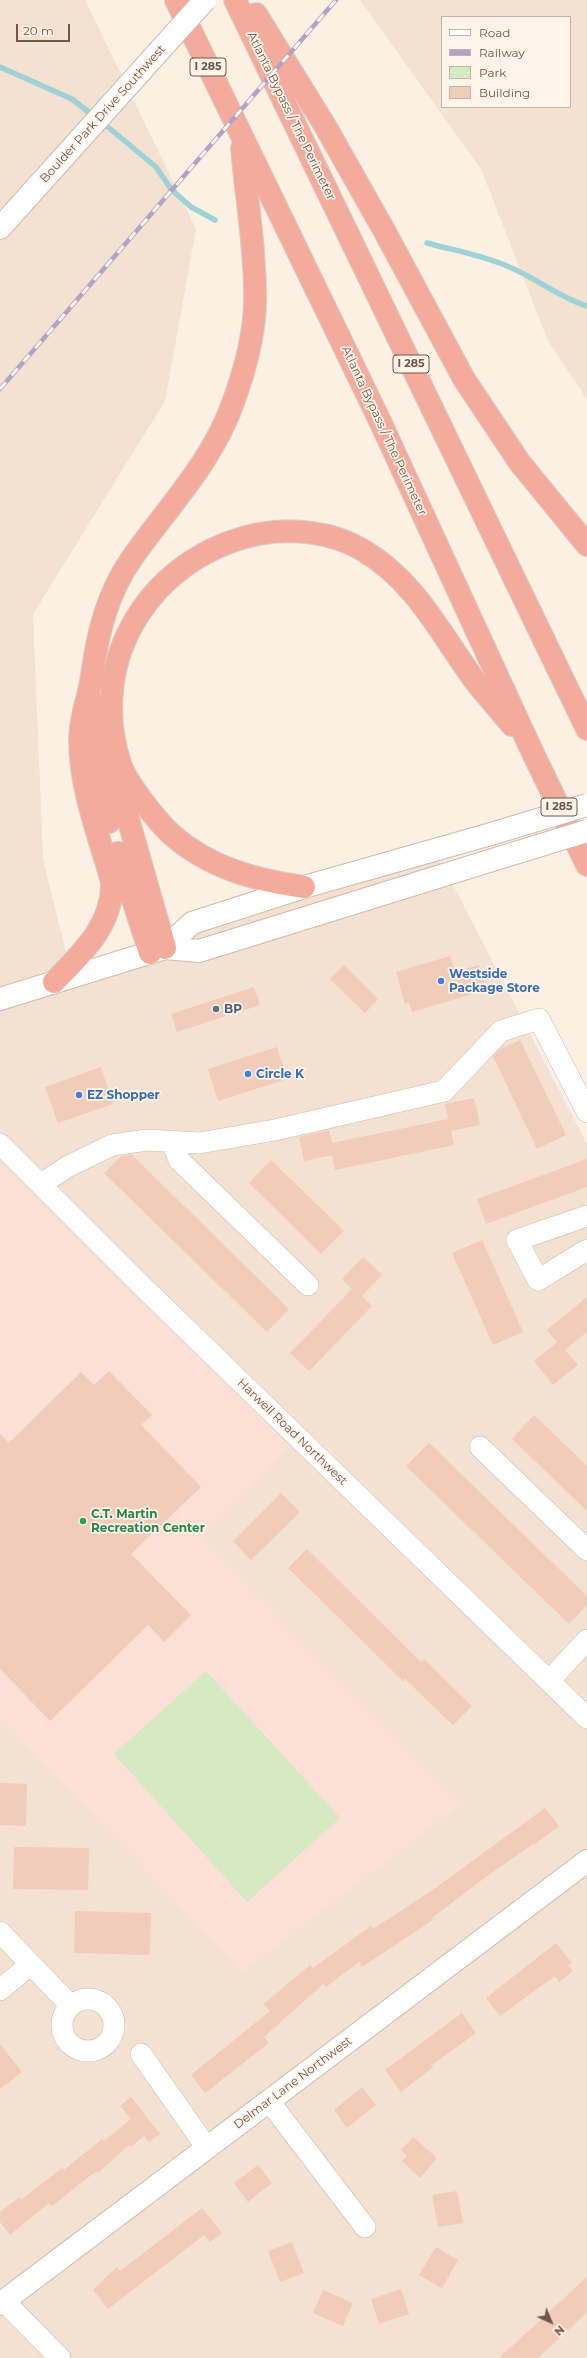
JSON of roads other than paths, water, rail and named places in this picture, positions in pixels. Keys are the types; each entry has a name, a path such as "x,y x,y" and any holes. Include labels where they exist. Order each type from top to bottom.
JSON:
{"highway":[{"name":"Atlanta Bypass / The Perimeter","path":"176,0 380,419 531,749 587,865"},
{"name":"Atlanta Bypass / The Perimeter","path":"235,0 587,729"},
{"path":"247,0 324,124 385,232 464,379 520,463 587,545"},
{"path":"157,950 121,863 99,774 92,678 96,642 106,608 117,585 131,560 211,450 234,402 242,376 253,320 255,294 241,135"},
{"path":"157,950 123,801 120,766 112,724 112,699 115,670 133,622 148,599 167,579 190,561 214,547 242,538 291,531 319,535 349,543 392,570 410,588 427,609 476,681 531,749"},
{"path":"54,982 90,944 108,912 112,896 112,882 87,794 80,741 82,710 92,678"},
{"path":"120,766 154,815 171,834 194,851 218,865 241,874 266,881 304,887"}],"main road":[{"name":"Boulder Park Drive Southwest","path":"0,228 205,0"},
{"path":"157,950 192,923 304,887 587,805"},
{"path":"0,999 157,950 199,951 587,831"},
{"name":"Delmar Lane Northwest","path":"2,2302 587,1861"}],"street":[{"path":"42,1184 67,1167 112,1145 147,1140 200,1143 275,1130 444,1091 501,1031 539,1020 587,1112"},
{"path":"172,1141 180,1160 308,1285"},
{"name":"Harwell Road Northwest","path":"0,1144 42,1184 143,1287 587,1718"},
{"path":"587,1216 517,1240 538,1280 587,1250"},
{"path":"480,1447 587,1550"},
{"path":"549,1681 587,1640"},
{"path":"0,1932 71,2006"},
{"path":"0,1990 31,1964"},
{"path":"141,2054 207,2148"},
{"path":"269,2101 365,2227"},
{"path":"2,2302 60,2358"}],"waterway":[{"path":"0,67 72,99 95,117"},
{"path":"102,122 156,167 171,189 191,207 215,220"},
{"path":"427,243 497,262 527,276 566,298 587,306"}],"railway":[{"path":"0,389 336,0"}],"place":[{"name":"Westside Package Store","path":"441,981"},
{"name":"BP","path":"216,1009"},
{"name":"Circle K","path":"248,1074"},
{"name":"EZ Shopper","path":"79,1095"},
{"name":"C.T. Martin Recreation Center","path":"83,1521"}]}
